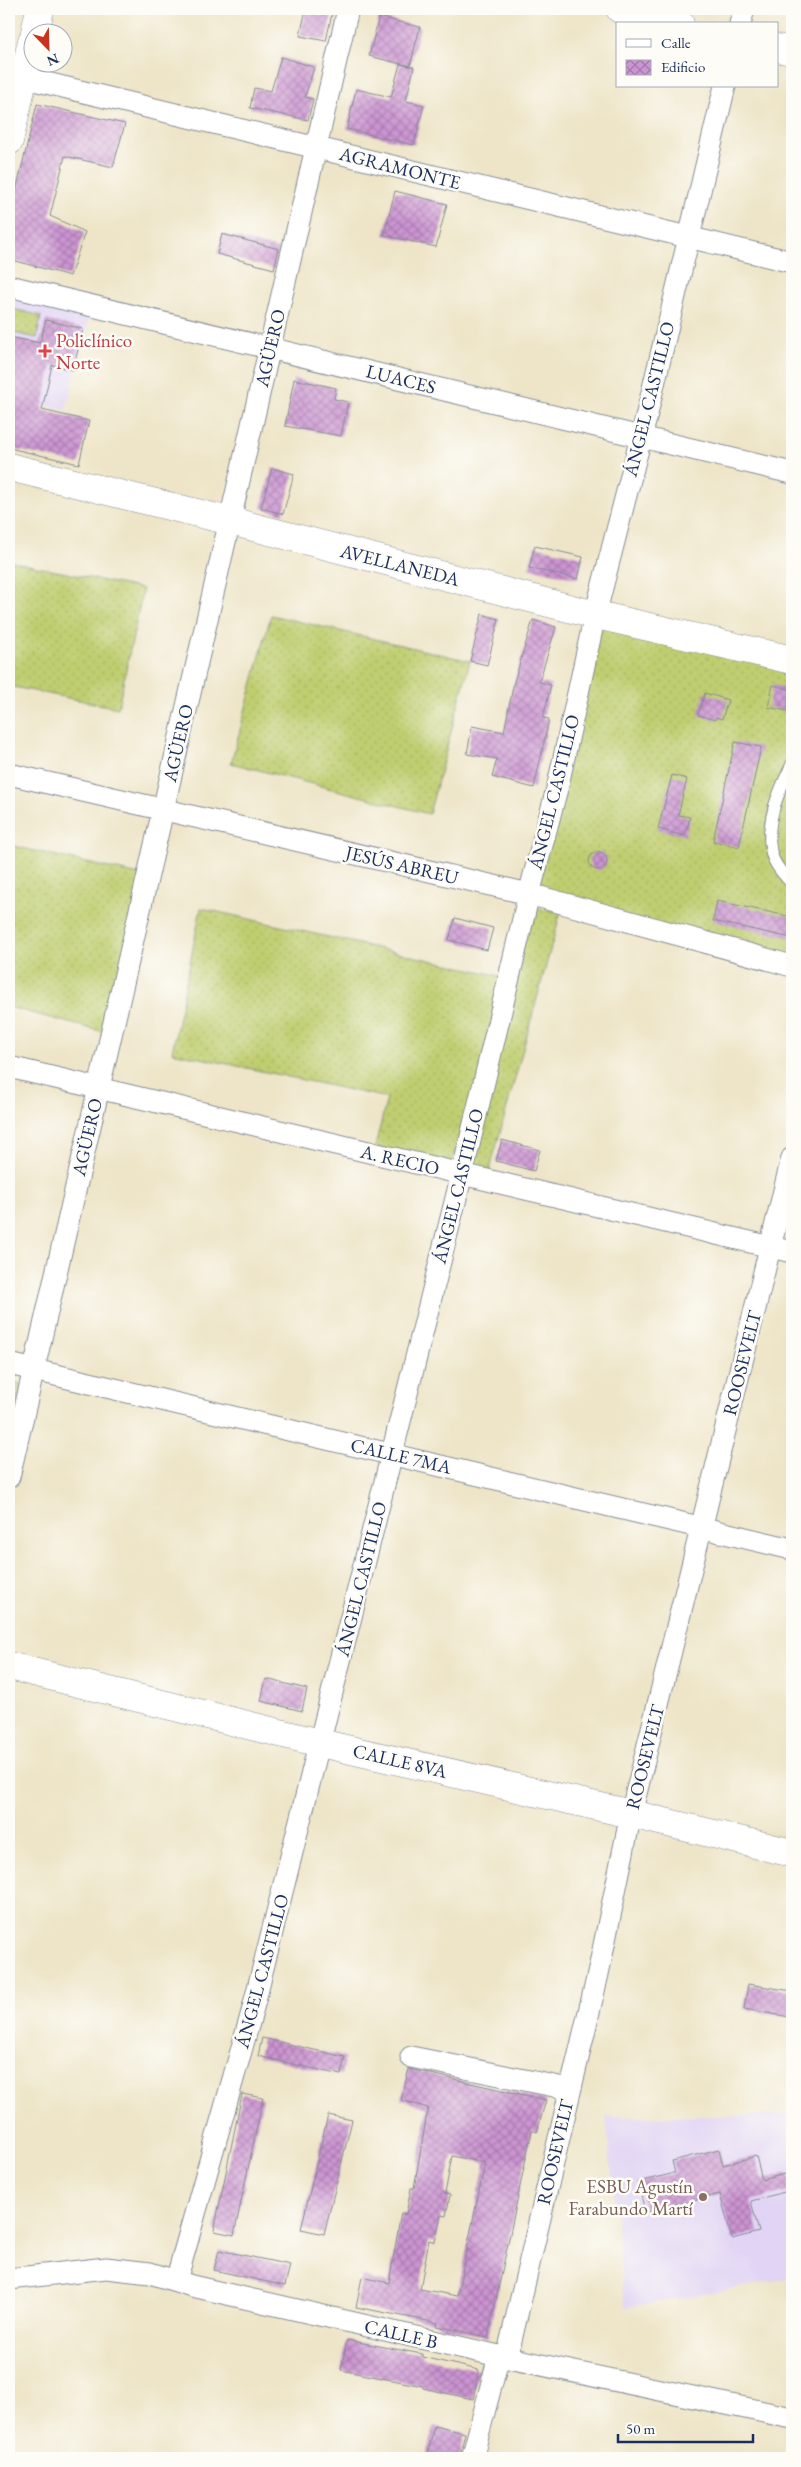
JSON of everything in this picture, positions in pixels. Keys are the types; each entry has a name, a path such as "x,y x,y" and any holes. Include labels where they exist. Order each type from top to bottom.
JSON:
{"street":[{"path":"37,22 40,9"},
{"name":"AGÜERO","path":"9,1477 348,9"},
{"path":"620,9 672,22"},
{"path":"741,22 744,9"},
{"path":"778,48 792,51"},
{"path":"9,140 16,76 22,63"},
{"name":"AGRAMONTE","path":"16,76 792,262"},
{"name":"ÁNGEL CASTILLO","path":"176,2281 252,2012 320,1743 462,1174 529,894 558,785 595,615 641,437 725,88"},
{"name":"LUACES","path":"9,286 792,474"},
{"name":"AVELLANEDA","path":"9,467 230,521 595,615 792,660"},
{"name":"JESÚS ABREU","path":"9,774 529,894 792,966"},
{"name":"A. RECIO","path":"9,1067 792,1252"},
{"name":"ROOSEVELT","path":"472,2458 503,2357 598,1974 631,1814 792,1158"},
{"name":"CALLE 7MA","path":"9,1364 792,1549"},
{"name":"CALLE 8VA","path":"9,1666 320,1743 792,1853"},
{"path":"411,2057 569,2089"},
{"name":"CALLE B","path":"9,2279 106,2268 150,2274 503,2357 792,2418"}],"lane":[{"path":"792,764 778,792 770,825 771,852 779,869 792,884"}],"shaded area":[{"name":"Policlínico Norte","path":"9,286 92,306 66,410 9,397"},
{"name":"ESBU Agustín Farabundo Martí","path":"792,2115 792,2278 625,2308 606,2117"}],"green space":[{"path":"9,308 41,316 37,338 9,332"},
{"path":"9,561 143,589 118,708 9,686"},
{"path":"271,615 470,661 429,814 231,763"},
{"path":"595,615 792,660 792,966 529,895 539,909 561,911 489,1173 473,1169 465,1117 452,1163 375,1147 387,1098 172,1052 201,908 509,978"},
{"path":"9,845 148,877 111,1034 9,1007"},
{"path":"9,1381 22,1384 9,1437"}],"building":[{"path":"306,9 333,9 326,41 300,36"},
{"path":"379,17 420,27 410,66 369,56"},
{"path":"281,57 314,67 305,97 313,99 308,120 250,108 254,88 271,91"},
{"path":"400,64 414,67 406,101 424,105 414,145 347,129 356,89 391,97"},
{"path":"37,104 125,124 113,167 65,156 50,216 85,232 70,276 9,259 9,220"},
{"path":"395,191 447,204 436,247 384,235"},
{"path":"222,234 279,249 274,269 217,254"},
{"path":"46,320 83,329 73,370 52,365 42,410 89,421 79,464 9,448 9,337 40,343"},
{"path":"294,379 336,388 334,399 348,402 341,436 285,426"},
{"path":"272,468 294,474 283,514 261,508"},
{"path":"535,546 583,557 578,579 529,568"},
{"path":"482,614 499,619 487,665 470,661"},
{"path":"533,620 556,627 539,682 551,685 543,718 549,719 534,788 492,777 497,759 467,754 472,726 504,732 514,682"},
{"path":"773,685 792,690 792,712 768,707"},
{"path":"705,693 728,700 722,719 716,717 715,720 698,715"},
{"path":"735,742 761,747 739,847 713,841"},
{"path":"672,775 687,779 678,815 690,817 685,836 658,829"},
{"path":"598,852 604,855 607,861 604,867 598,870 592,867 589,861 592,855"},
{"path":"717,901 792,917 792,938 713,921"},
{"path":"455,918 493,928 487,950 449,940"},
{"path":"502,1140 540,1150 534,1171 496,1161"},
{"path":"266,1679 307,1689 302,1711 261,1701"},
{"path":"748,1984 792,1991 790,2017 744,2009"},
{"path":"262,2038 345,2057 341,2075 258,2056"},
{"path":"409,2069 546,2100 537,2132 532,2130 488,2337 437,2326 438,2323 356,2307 362,2277 389,2283 401,2213 406,2214 411,2188 414,2188 428,2108 401,2100","holes":["452,2156 485,2163 457,2296 420,2289 429,2240 435,2242 441,2215 446,2216 450,2195 445,2194"]},
{"path":"242,2094 263,2098 234,2235 214,2231"},
{"path":"328,2115 352,2120 324,2234 301,2229"},
{"path":"719,2149 723,2165 756,2156 762,2180 788,2173 792,2190 751,2201 759,2232 732,2239 720,2194 645,2212 638,2182 675,2173 672,2161"},
{"path":"219,2250 290,2265 285,2286 214,2270"},
{"path":"347,2340 422,2354 422,2357 479,2370 473,2399 423,2388 423,2386 341,2370"},
{"path":"434,2426 465,2433 459,2458 427,2458"}],"place":[{"name":"Policlínico Norte","path":"45,351"},
{"name":"ESBU Agustín Farabundo Martí","path":"703,2197"}]}
